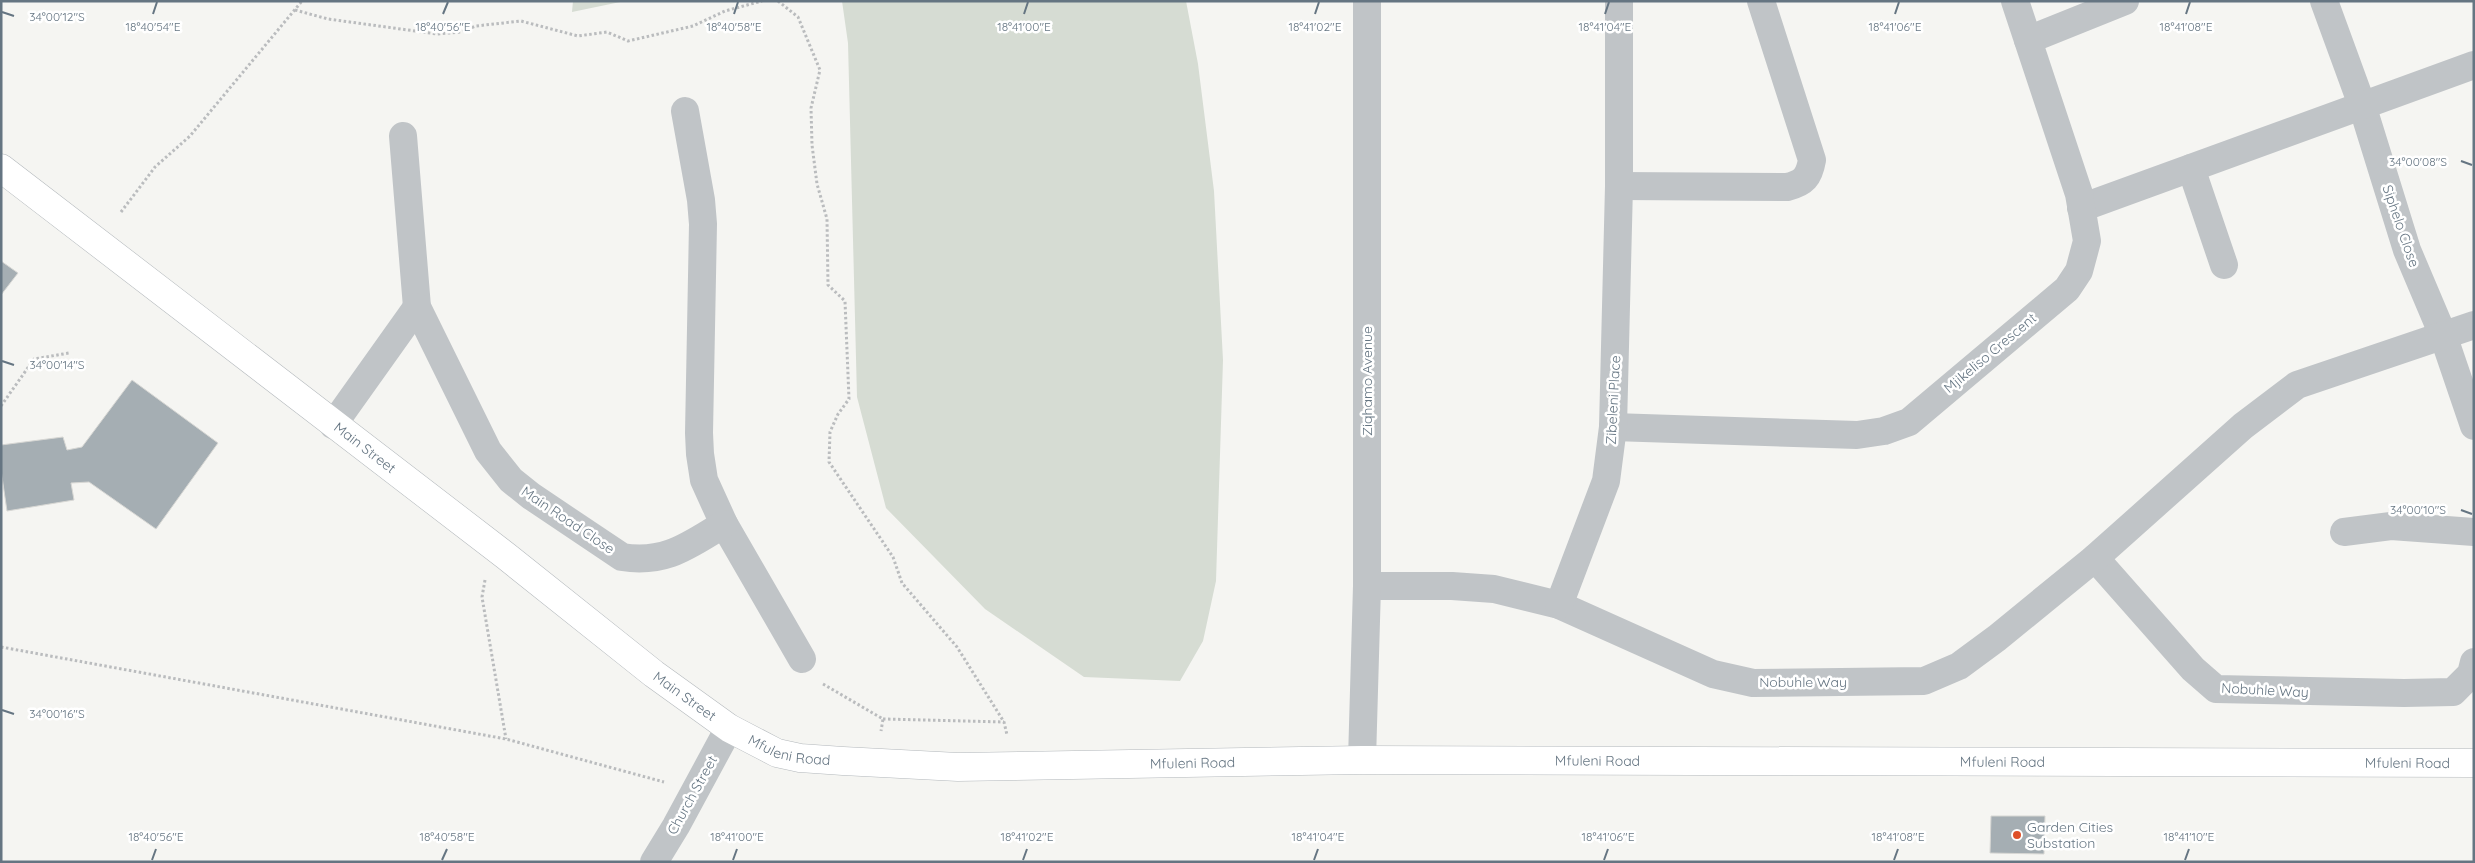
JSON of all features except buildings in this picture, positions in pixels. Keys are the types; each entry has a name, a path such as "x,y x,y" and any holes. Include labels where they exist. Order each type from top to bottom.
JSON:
{"street":[{"name":"Ziqhamo Avenue","path":"1362,760 1368,586 1367,1"},
{"name":"Zibeleni Place","path":"1559,605 1606,481 1613,427 1619,186 1619,1"},
{"path":"1619,186 1787,187 1805,180 1810,174 1812,160 1761,1"},
{"name":"Mjikeliso Crescent","path":"1613,427 1857,436 1884,431 1909,422 2067,289 2079,272 2087,241 2079,194 2015,1"},
{"path":"2028,40 2125,1"},
{"name":"Siphelo Close","path":"2324,1 2362,105 2407,250 2443,335"},
{"path":"2081,208 2474,64"},
{"path":"685,111 701,200 703,224 700,454 704,480 724,524 802,659"},
{"name":"Main Road Close","path":"403,136 417,307 488,452 511,480 531,496 622,557 641,560 659,558 677,552 724,524"},
{"name":"Main Street","path":"1,168 333,425 506,556 654,674 729,728"},
{"path":"2191,168 2224,266"},
{"path":"333,425 417,307"},
{"name":"Nobuhle Way","path":"1368,586 1452,586 1494,589 1559,605 1713,674 1753,683 1924,681 1959,666 2095,558 2243,426 2297,385 2474,325"},
{"path":"2443,335 2474,426"},
{"path":"2344,532 2391,526 2474,532"},
{"name":"Nobuhle Way","path":"2095,558 2192,669 2216,689 2365,693 2453,692 2471,674 2474,662"},
{"name":"Mfuleni Road","path":"729,728 777,753 800,758 958,767 1362,760 2474,763"},
{"name":"Church Street","path":"654,862 676,826 729,728"}],"path":[{"path":"121,212 155,167 190,136 302,1"},
{"path":"295,10 328,19 437,34 461,32 476,26 521,21 578,36 607,32 628,41 693,26 725,11 762,1"},
{"path":"778,1 798,17 820,70 811,108 812,144 817,184 827,219 828,285 845,301 849,399 838,414 830,432 830,462 893,557 902,583 957,647 1004,722 1008,740"},
{"path":"1,406 34,359 68,353"},
{"path":"487,572 482,597 506,740"},
{"path":"1,647 506,740 672,784"},
{"path":"802,659 816,679 883,719 1004,722"},
{"path":"881,737 883,719"}],"shaded area":[{"path":"573,1 625,1 572,12"},
{"path":"842,1 1186,1 1198,64 1214,191 1223,360 1216,581 1203,641 1180,681 1084,677 985,609 886,508 857,397 848,43"}],"place":[{"name":"Garden Cities Substation","path":"2017,835"}]}
